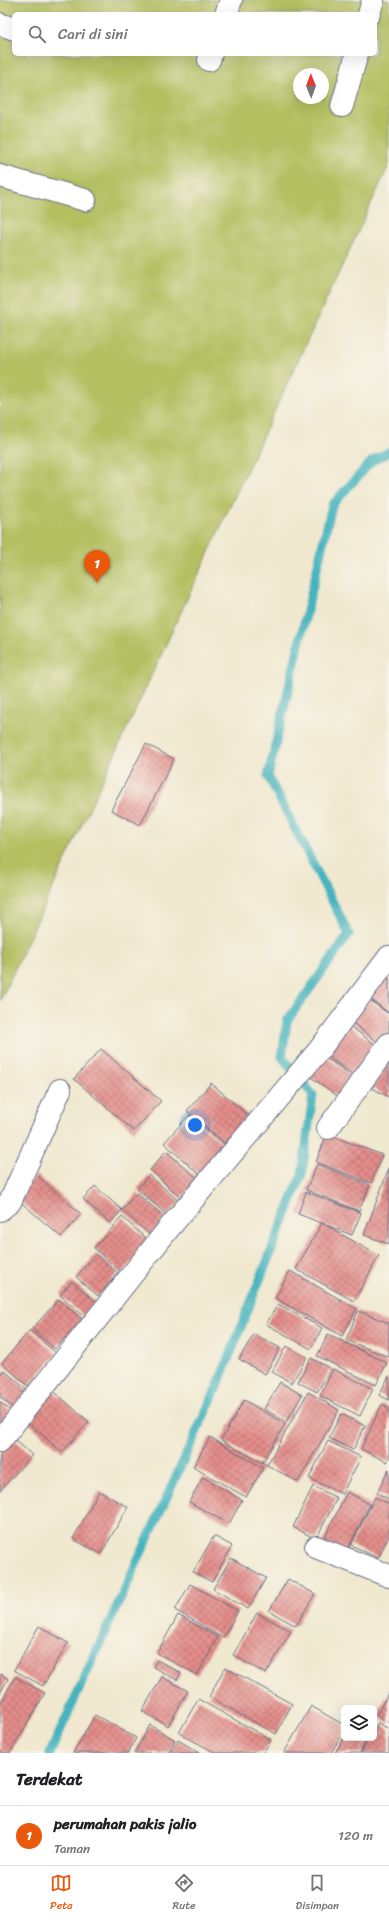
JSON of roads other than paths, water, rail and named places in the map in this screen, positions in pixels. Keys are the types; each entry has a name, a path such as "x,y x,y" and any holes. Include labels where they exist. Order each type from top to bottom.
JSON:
{"street":[{"path":"227,12 231,0"},
{"path":"370,12 373,0"},
{"path":"0,24 12,28"},
{"path":"342,106 356,56"},
{"path":"0,176 85,200"},
{"path":"0,1441 169,1228 320,1049 389,957"},
{"path":"328,1128 389,1044"},
{"path":"0,1210 10,1202 60,1090"},
{"path":"316,1547 389,1576"}],"waterway":[{"path":"50,1753 217,1387 302,1174 313,1095 282,1057 287,1021 349,934 268,776 332,505 372,461 389,452"}],"place":[{"name":"perumahan pakis jalio","path":"97,583"}]}
